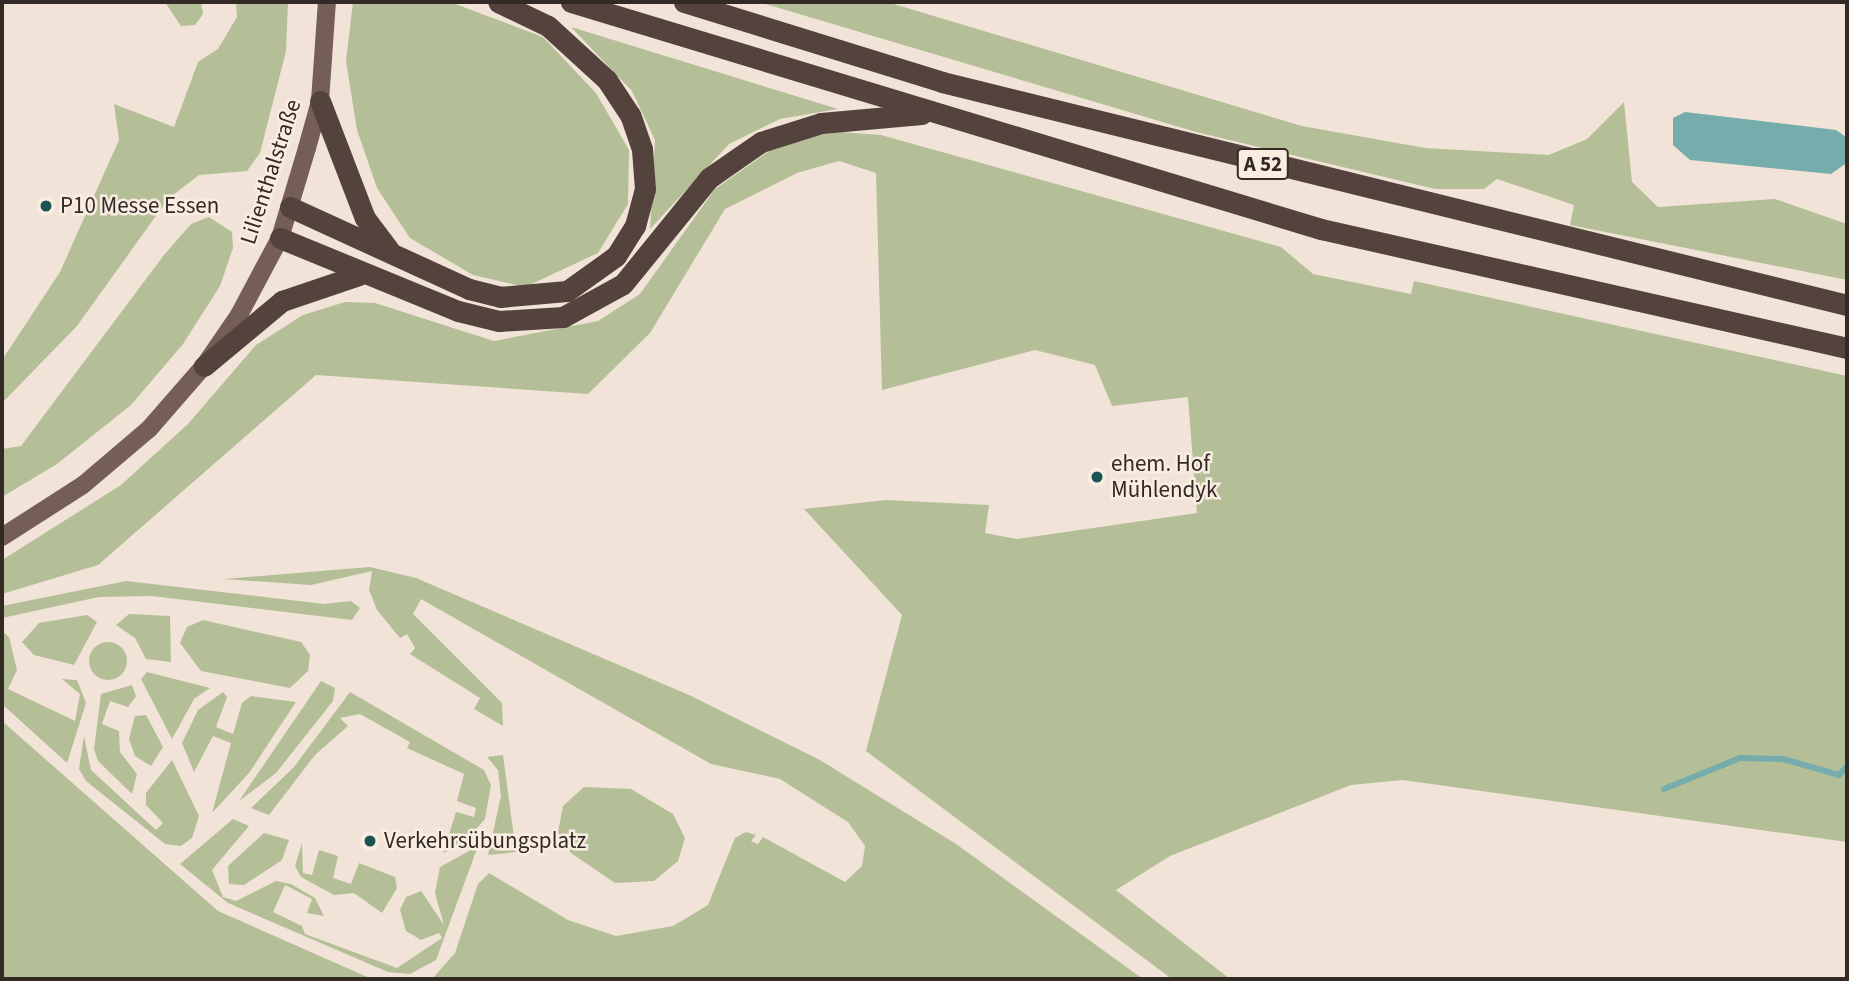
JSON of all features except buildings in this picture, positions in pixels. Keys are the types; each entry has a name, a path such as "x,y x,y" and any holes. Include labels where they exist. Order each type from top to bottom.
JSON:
{"highway":[{"path":"290,207 469,289 531,298 568,291 596,275 635,226 645,189 631,114 607,80 548,26 498,2"},
{"name":"A 52","path":"572,2 931,113 1334,232 1847,348"},
{"name":"A 52","path":"684,2 942,82 1847,304"},
{"path":"320,101 365,218 393,254"},
{"path":"280,239 359,275 499,321 563,317 623,284 709,178 761,142 821,123 931,113"},
{"path":"204,366 282,301 359,275"}],"main road":[{"name":"Lilienthalstraße","path":"2,537 130,445 204,366 280,239 320,101 327,2"}],"green space":[{"path":"165,2 201,2 203,14 195,25 181,26"},
{"path":"236,2 288,2 286,51 260,153 247,171 199,175 168,199 77,326 2,403 2,360 60,272 119,140 114,104 174,127 198,62 218,49 237,17"},
{"path":"353,2 450,2 543,37 596,93 629,150 628,204 598,253 525,287 473,275 410,238 377,188 357,130 346,61"},
{"path":"759,2 887,2 1302,126 1425,148 1549,155 1587,139 1624,102 1632,182 1658,207 1775,199 1847,224 1847,280 1570,225 1574,205 1497,179 1484,189 1435,189 1196,132"},
{"path":"571,27 838,109 780,119 729,144 650,229 655,140 632,91"},
{"path":"827,131 881,135 1281,247 1313,274 1411,294 1414,281 1847,376 1847,842 1403,780 1351,785 1170,856 1116,890 1230,979 1172,979 866,751 902,615 804,509 886,500 989,505 985,533 1017,539 1197,513 1188,397 1112,406 1095,365 1035,350 882,390 876,173 839,161 797,173 725,209 650,333 588,394 316,375 98,565 2,594 2,560 121,485 188,424 256,345 303,315 345,302 375,303 494,341 598,321 640,294 715,189 775,147"},
{"path":"209,217 232,232 233,248 220,286 183,344 131,405 57,464 2,497 2,449 21,446 164,255 191,224"},
{"path":"370,567 416,578 689,695 820,760 956,844 1143,979 432,979 455,953 478,884 489,873 568,920 616,936 673,926 708,905 735,838 746,832 756,835 751,841 758,844 763,837 845,882 862,866 865,846 848,822 780,779 711,764 421,599 413,614 502,703 503,726 474,709 480,698 410,654 415,648 407,634 400,638 377,610 369,590 372,571 311,585 224,579"},
{"path":"126,581 324,604 351,601 360,608 352,620 152,596 99,597 2,618 2,606"},
{"path":"129,614 170,616 171,662 146,659 135,638 116,625"},
{"path":"87,615 97,622 74,665 34,655 22,642 39,623"},
{"path":"203,620 301,642 310,655 308,671 290,688 201,671 180,643 187,627"},
{"path":"2,631 9,637 17,670 8,689 75,721 80,694 62,679 77,680 86,703 67,763 2,704"},
{"path":"108,642 121,648 127,661 121,674 108,680 95,674 89,661 95,648"},
{"path":"147,672 210,688 194,699 172,739 141,679"},
{"path":"321,681 335,688 333,701 276,773 239,801"},
{"path":"132,685 136,696 128,707 110,701 102,724 119,731 120,752 137,774 132,794 98,761 94,749 101,694"},
{"path":"223,692 227,697 216,727 233,734 242,703 251,696 296,702 249,773 212,813 231,743 213,736 194,772 182,743 198,710"},
{"path":"350,692 484,770 491,785 485,819 464,843 443,853 456,812 474,817 476,808 457,801 464,774 407,748 410,742 360,714 340,718 348,726 315,755 269,815 251,808 294,767"},
{"path":"146,715 163,747 151,766 135,756 129,739 135,716"},
{"path":"2,721 218,911 372,979 2,979"},
{"path":"84,736 91,770 156,830 163,823 146,805 146,793 172,760 199,816 192,838 181,846 165,844 86,781 79,769"},
{"path":"503,755 516,852 488,855 501,796 498,770 487,757"},
{"path":"584,787 631,789 673,814 685,838 678,861 654,881 615,883 571,853 558,832 563,806"},
{"path":"233,819 249,826 212,870 223,897 236,901 276,881 291,884 315,898 324,916 307,913 312,899 285,885 273,912 302,926 305,934 397,968 442,938 439,933 421,940 406,931 400,910 406,897 421,891 444,925 435,893 440,867 478,846 436,960 410,974 388,972 228,903 180,864"},
{"path":"264,833 289,840 282,860 244,885 229,884 228,866"},
{"path":"302,843 303,873 312,875 319,850 338,856 333,878 351,884 359,863 395,877 397,888 382,913 354,893 334,895 301,877 295,866"}],"water":[{"path":"1685,112 1836,130 1846,137 1845,164 1831,174 1690,160 1673,145 1673,118"}],"waterway":[{"path":"1664,789 1740,758 1783,759 1839,775 1847,766"}],"place":[{"name":"P10 Messe Essen","path":"46,206"},
{"name":"ehem. Hof Mühlendyk","path":"1097,477"},
{"name":"Verkehrsübungsplatz","path":"370,841"}]}
